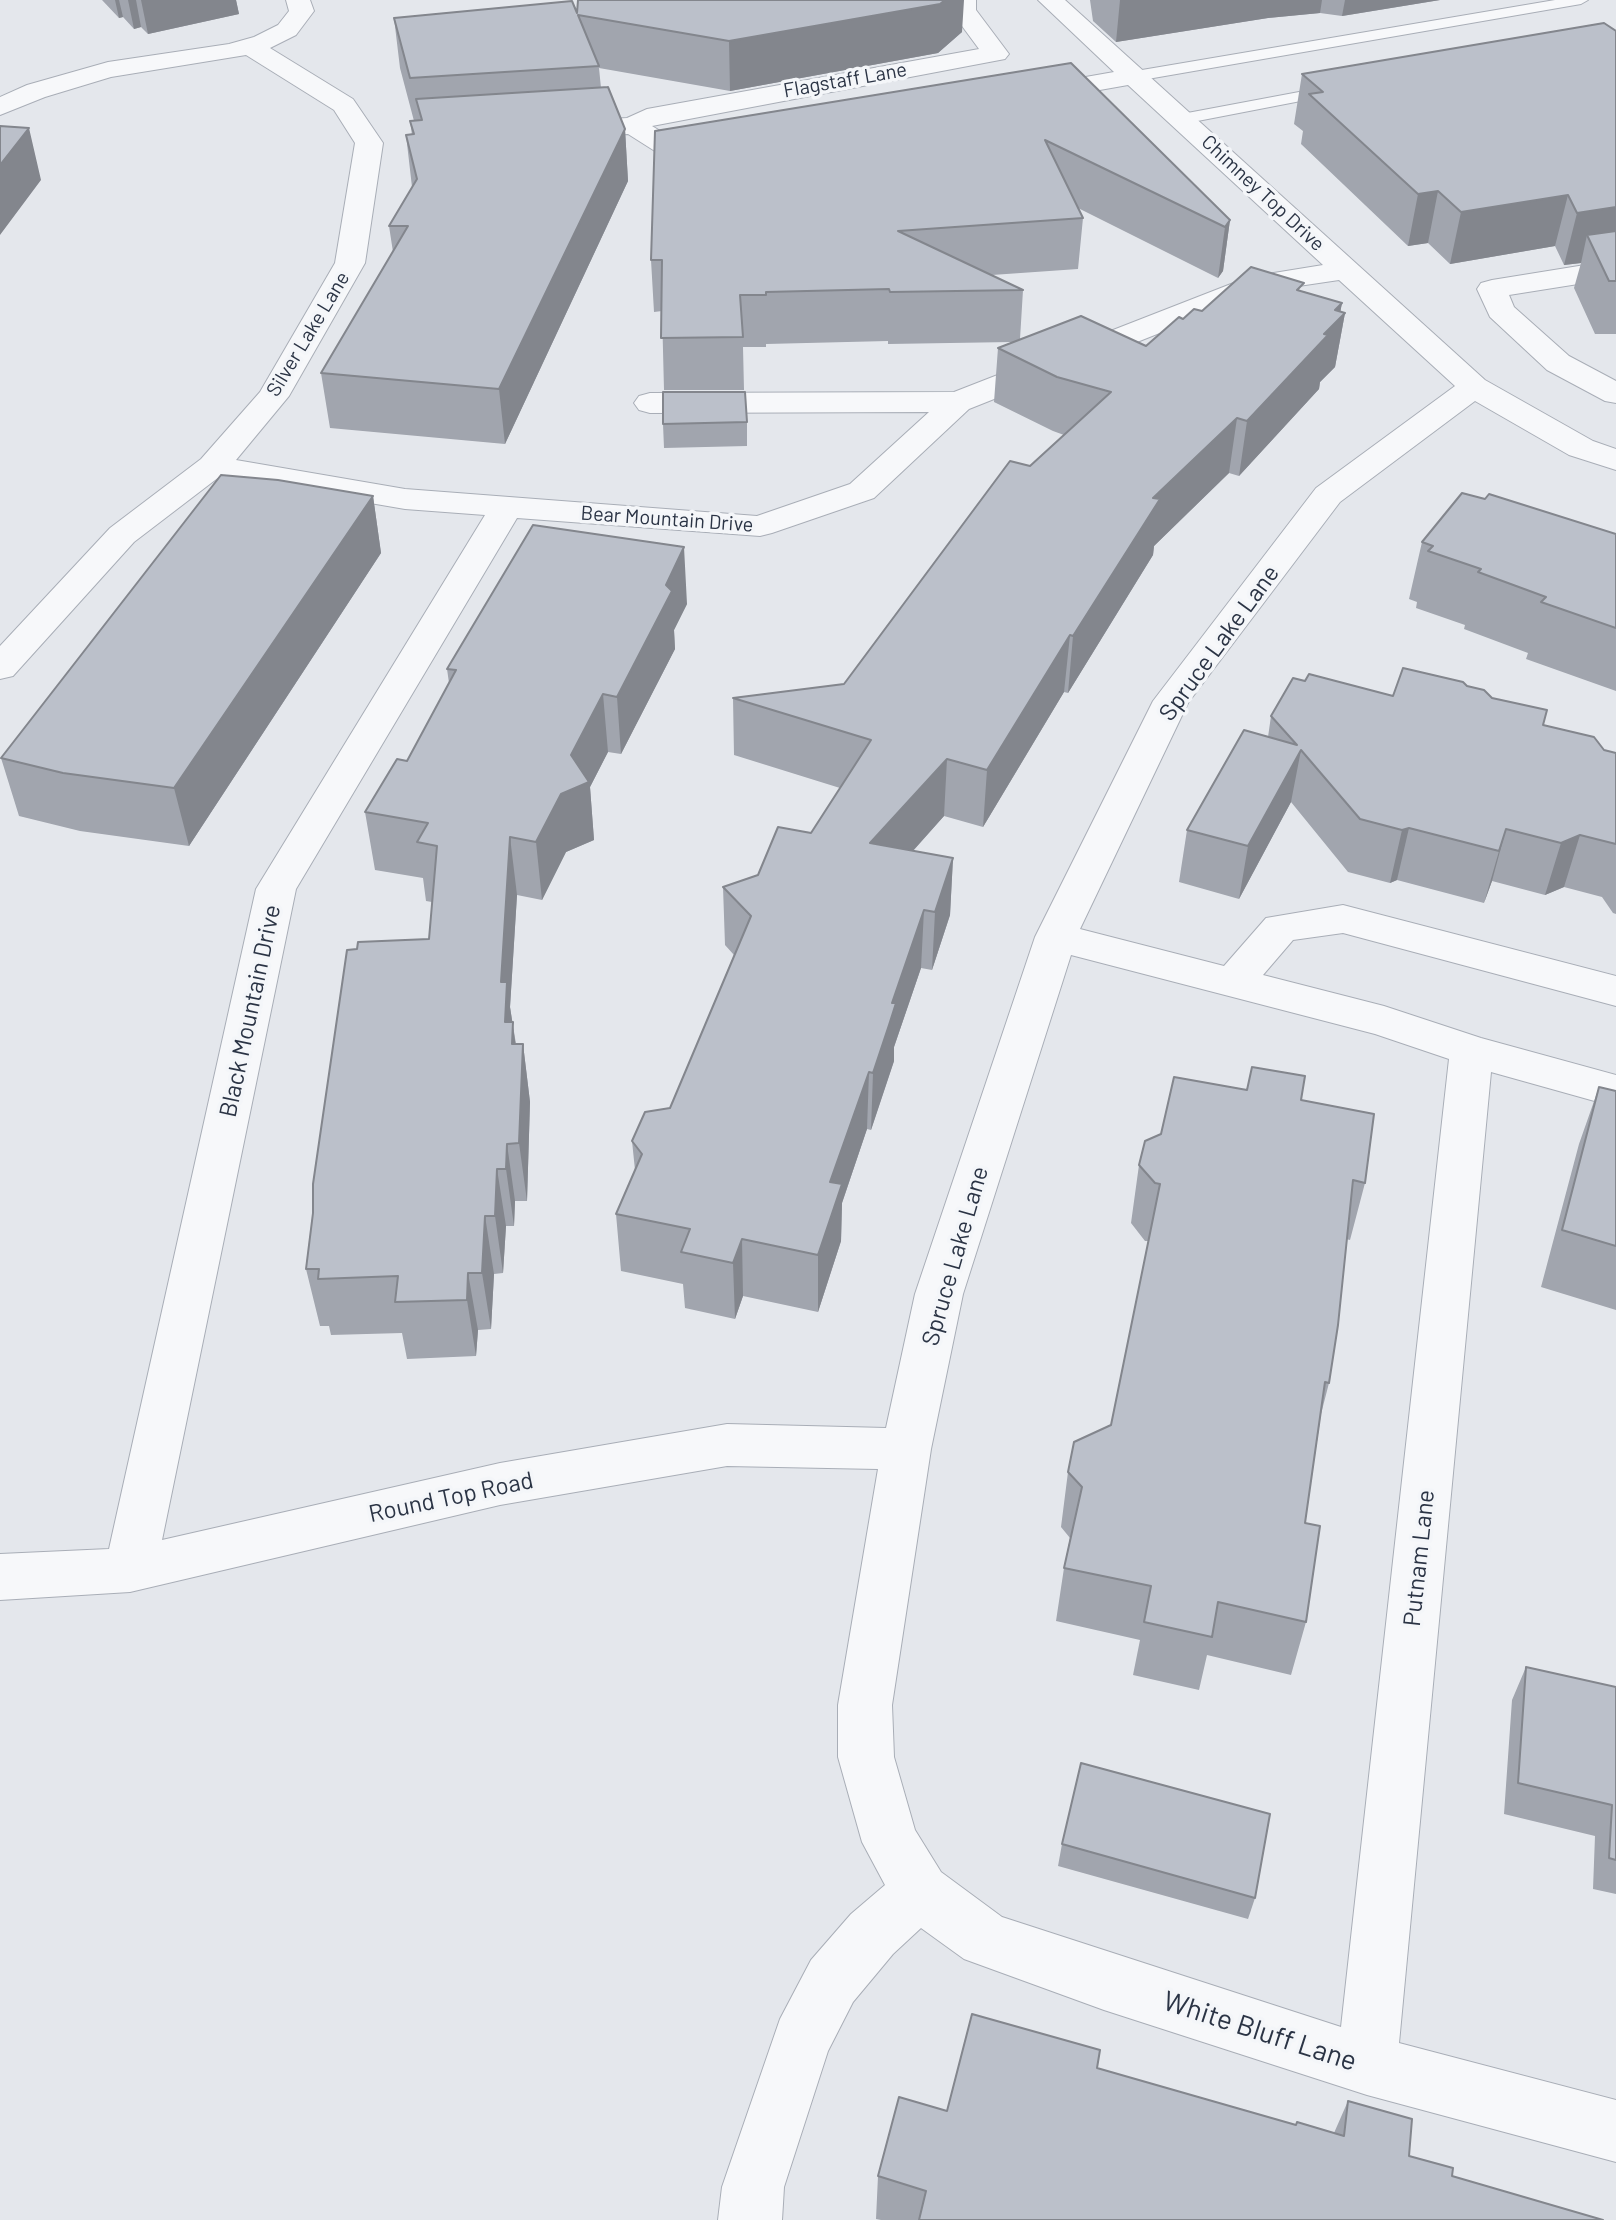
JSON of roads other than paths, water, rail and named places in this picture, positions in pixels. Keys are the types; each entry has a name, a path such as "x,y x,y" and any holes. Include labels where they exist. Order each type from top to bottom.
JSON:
{"street":[{"path":"0,107 36,91 108,70 249,46 287,30 302,11 298,0"},
{"name":"Flagstaff Lane","path":"633,126 647,117 996,54 963,11 964,0"},
{"name":"Chimney Top Drive","path":"1050,0 1474,387 1581,448 1616,460"},
{"path":"249,46 344,105 369,143 400,141"},
{"path":"1010,97 1136,76"},
{"path":"539,132 633,126 679,154 742,143"},
{"name":"Silver Lake Lane","path":"0,668 122,535 213,466 273,396 350,263 369,143"},
{"path":"1616,269 1492,289 1501,311 1558,363 1616,394"},
{"name":"Bear Mountain Drive","path":"213,466 405,499 760,526 862,491 958,402 1259,283 1347,270"},
{"name":"Spruce Lake Lane","path":"921,1891 890,1842 866,1757 865,1705 906,1449 939,1294 1056,937 1171,701 1328,495 1474,387"},
{"path":"650,403 958,402"},
{"name":"Black Mountain Drive","path":"130,1570 276,889 507,507"},
{"path":"1233,983 1280,928 1343,919 1616,991"},
{"path":"1056,937 1384,1021 1471,1051 1616,1091"},
{"name":"Putnam Lane","path":"1367,2065 1471,1051"},
{"name":"Round Top Road","path":"0,1577 130,1570 500,1484 727,1445 906,1449"},
{"path":"750,2220 753,2187 801,2040 832,1981 872,1934 921,1891"},
{"name":"White Bluff Lane","path":"921,1891 954,1919 985,1939 1104,1981 1367,2065 1616,2131"}],"lane":[{"path":"1136,76 1581,0"},
{"path":"1182,119 1352,87"}]}
